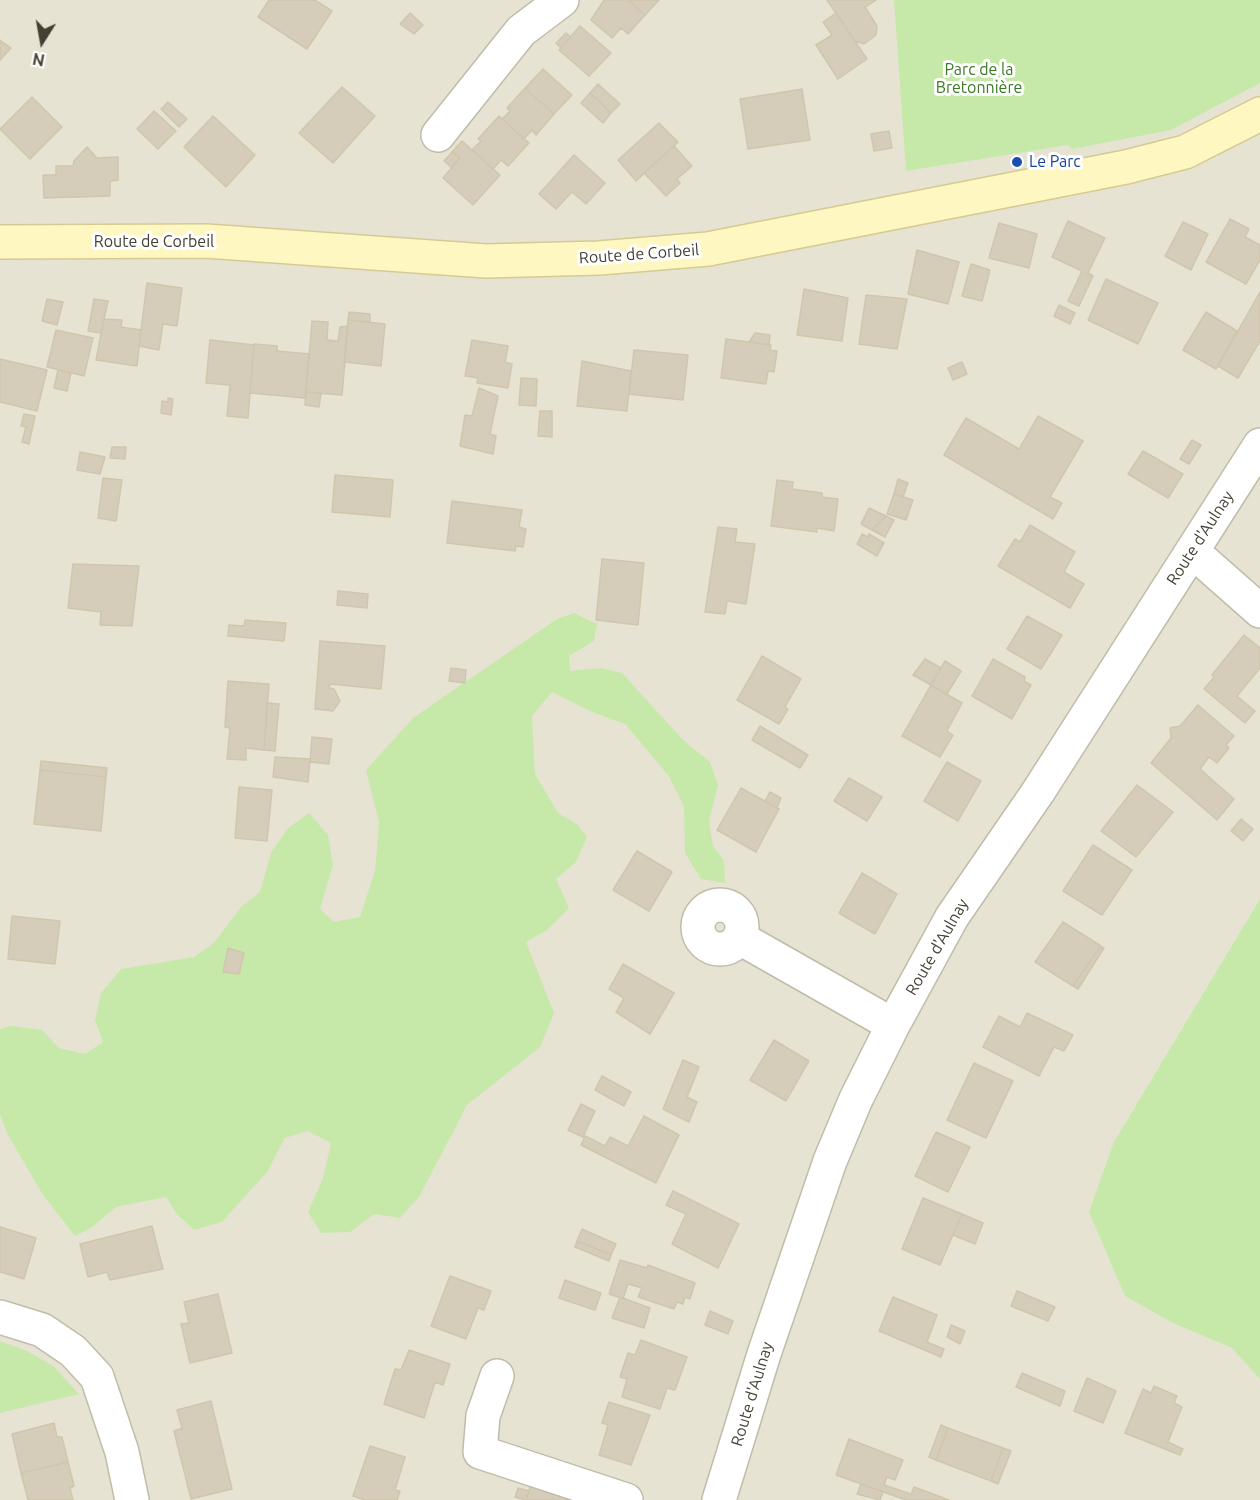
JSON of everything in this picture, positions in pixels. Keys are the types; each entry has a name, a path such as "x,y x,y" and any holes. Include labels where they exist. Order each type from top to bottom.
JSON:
{"main road":[{"name":"Route de Corbeil","path":"0,242 217,242 486,261 600,258 708,249 1126,167 1185,152 1260,114"}],"street":[{"path":"438,135 521,31 562,0"},
{"name":"Route d'Aulnay","path":"719,1500 764,1354 830,1161 856,1099 893,1025 952,916 1038,792 1260,445"},
{"path":"1192,551 1260,611"},
{"path":"740,938 893,1025"},
{"path":"0,1317 42,1330 73,1351 97,1377 122,1452 132,1500"},
{"path":"497,1376 483,1416 480,1452 626,1500"}],"shaded area":[{"path":"0,0 1260,0 1260,1500 0,1500"}],"green space":[{"name":"Parc de la Bretonnière","path":"894,0 1260,0 1260,83 1171,130 1072,149 1068,145 906,171"},
{"path":"574,613 597,624 594,641 569,656 570,671 601,668 622,673 683,740 710,762 718,785 709,821 713,846 724,861 725,883 701,879 685,853 684,806 668,775 625,724 592,712 552,692 532,716 535,774 558,813 578,825 587,837 576,862 556,879 569,908 547,930 526,942 554,1013 540,1047 467,1105 419,1197 400,1218 374,1214 350,1232 321,1233 308,1212 323,1178 331,1143 308,1131 285,1138 267,1172 222,1222 194,1230 177,1214 166,1197 116,1207 91,1228 75,1236 43,1195 7,1133 0,1115 0,1029 10,1026 42,1030 59,1048 85,1054 103,1042 95,1020 101,993 121,969 194,957 214,943 241,907 260,892 271,853 288,828 309,813 328,835 333,865 320,909 334,922 360,917 375,871 379,822 366,770 413,718 557,619"},
{"path":"1260,899 1260,1379 1232,1348 1173,1323 1125,1296 1089,1212 1114,1142"},
{"path":"0,1341 27,1351 53,1366 79,1394 0,1413"}],"building":[{"path":"269,0 315,0 332,11 307,49 258,17"},
{"path":"604,0 628,0 645,15 628,34 621,28 612,38 591,20"},
{"path":"628,0 659,0 645,15"},
{"path":"827,0 876,0 865,7 877,26 876,35 864,44 855,41"},
{"path":"410,13 423,25 414,34 400,24"},
{"path":"836,13 867,59 838,79 816,45 832,35 823,22"},
{"path":"580,26 611,53 589,76 559,50"},
{"path":"566,33 571,37 561,48 556,43"},
{"path":"0,40 11,48 0,60"},
{"path":"543,69 572,95 554,114 525,88"},
{"path":"598,84 620,104 611,113 590,93"},
{"path":"342,87 375,116 333,163 299,133"},
{"path":"525,88 554,114 536,135 532,130 524,139 502,119 510,111 507,108"},
{"path":"802,89 810,140 748,149 740,99"},
{"path":"590,93 611,113 603,123 581,103"},
{"path":"32,97 62,127 30,159 0,129"},
{"path":"168,102 187,119 179,127 161,109"},
{"path":"154,111 176,131 158,149 137,129"},
{"path":"213,116 255,155 226,187 184,147"},
{"path":"499,116 529,143 508,166 501,160 493,169 472,150 481,141 478,139"},
{"path":"659,123 678,142 636,181 618,160"},
{"path":"889,131 892,148 874,151 871,134"},
{"path":"462,141 500,175 473,205 443,178 460,158 452,152"},
{"path":"674,146 692,166 677,179 680,183 666,196 644,173"},
{"path":"87,147 97,158 118,157 118,180 110,181 110,196 44,198 43,175 56,175 56,166 73,166 74,161"},
{"path":"452,152 460,158 451,167 444,161"},
{"path":"574,155 605,183 586,204 572,192 556,209 539,194"},
{"path":"1230,219 1249,229 1245,237 1260,245 1260,260 1246,284 1206,262"},
{"path":"1068,221 1105,238 1088,273 1093,276 1079,306 1068,301 1082,271 1052,257"},
{"path":"1183,222 1208,234 1191,270 1165,256"},
{"path":"999,223 1037,234 1029,268 989,258"},
{"path":"917,250 959,262 948,304 908,294"},
{"path":"971,264 990,270 982,301 962,296"},
{"path":"1106,279 1158,303 1138,344 1088,320"},
{"path":"147,283 182,288 177,326 163,324 159,350 139,346"},
{"path":"804,289 848,298 842,341 797,335"},
{"path":"1260,292 1260,341 1238,378 1218,366"},
{"path":"866,295 907,299 897,349 859,344"},
{"path":"47,299 63,302 57,325 42,321"},
{"path":"94,299 108,301 101,333 88,331"},
{"path":"1059,305 1075,313 1070,324 1054,316"},
{"path":"349,312 370,314 370,322 348,320"},
{"path":"1206,312 1237,331 1216,369 1183,350"},
{"path":"104,319 122,320 121,327 141,330 137,366 96,360"},
{"path":"348,320 385,324 381,366 344,362"},
{"path":"312,321 328,322 327,340 338,341 340,327 348,326 342,395 306,392"},
{"path":"56,330 93,338 84,376 47,367"},
{"path":"755,333 770,335 769,345 749,342"},
{"path":"726,339 771,345 770,350 777,351 774,372 768,371 766,384 721,378"},
{"path":"210,340 254,345 248,418 227,416 230,385 206,383"},
{"path":"472,340 508,346 505,362 512,364 508,388 477,383 478,378 465,376"},
{"path":"254,344 277,346 277,351 309,354 305,398 250,393"},
{"path":"634,350 688,355 683,400 629,394"},
{"path":"0,359 47,370 37,411 0,402"},
{"path":"582,361 631,371 627,411 577,406"},
{"path":"962,362 967,374 953,380 948,368"},
{"path":"58,370 71,373 67,391 54,388"},
{"path":"521,378 537,379 536,406 519,405"},
{"path":"479,388 498,396 490,434 496,436 493,454 460,446 465,415 472,416"},
{"path":"306,392 321,393 319,407 305,405"},
{"path":"168,398 173,399 171,415 161,413 162,401 168,402"},
{"path":"540,411 552,411 552,437 538,436"},
{"path":"24,414 35,416 29,444 22,442 26,427 21,426"},
{"path":"1038,416 1083,441 1050,497 1062,503 1053,519 944,455 966,418 1019,449"},
{"path":"1192,440 1201,445 1189,464 1180,459"},
{"path":"112,447 126,447 125,459 110,458"},
{"path":"1143,451 1183,474 1168,498 1128,474"},
{"path":"80,452 105,457 100,474 77,470"},
{"path":"335,475 393,480 390,517 332,512"},
{"path":"103,478 122,480 116,521 98,518"},
{"path":"898,479 908,483 903,497 894,494"},
{"path":"777,480 793,482 792,489 822,493 822,497 838,499 834,531 817,528 817,532 771,526"},
{"path":"894,494 913,500 906,520 887,514"},
{"path":"452,501 522,510 519,527 526,529 523,547 516,546 515,551 447,543"},
{"path":"869,508 886,516 872,530 861,524"},
{"path":"886,516 894,520 885,537 872,530"},
{"path":"1030,525 1075,552 1064,572 1084,584 1070,608 998,566 1015,539 1020,542"},
{"path":"718,527 737,529 735,542 755,544 746,604 727,601 725,614 705,612"},
{"path":"862,534 868,537 869,534 884,543 877,556 857,544"},
{"path":"602,559 644,563 638,625 596,620"},
{"path":"73,564 139,566 132,626 100,625 101,612 68,608"},
{"path":"338,591 368,594 367,608 337,605"},
{"path":"1027,616 1062,635 1041,669 1007,649"},
{"path":"245,620 286,623 284,641 228,636 229,625 244,626"},
{"path":"1244,635 1260,648 1260,668 1237,696 1255,711 1245,723 1204,689 1214,677 1212,675"},
{"path":"320,641 385,646 381,689 330,684 329,688 334,689 340,701 333,711 315,709"},
{"path":"762,656 801,679 785,707 788,709 779,724 737,700"},
{"path":"925,659 941,668 931,685 913,675"},
{"path":"993,659 1025,677 1024,681 1031,685 1012,719 972,696"},
{"path":"945,661 961,671 947,694 931,685"},
{"path":"451,668 466,670 465,683 449,681"},
{"path":"228,681 269,684 264,750 246,748 246,760 227,759 230,728 225,727"},
{"path":"931,685 962,703 947,731 953,735 940,757 902,736"},
{"path":"267,703 279,704 275,751 264,750"},
{"path":"1198,705 1234,736 1226,745 1229,748 1217,763 1209,757 1200,769 1234,799 1217,820 1151,763 1171,738 1170,728 1180,726"},
{"path":"760,726 808,755 800,768 752,740"},
{"path":"312,737 332,739 329,764 310,762"},
{"path":"275,757 310,759 308,782 273,777"},
{"path":"41,761 107,768 106,777 40,770"},
{"path":"947,762 981,781 958,821 924,801"},
{"path":"40,770 106,777 101,831 34,824"},
{"path":"849,778 882,797 867,821 834,801"},
{"path":"1137,785 1173,812 1136,857 1101,831"},
{"path":"239,787 272,790 267,841 235,838"},
{"path":"741,788 779,809 756,852 717,830"},
{"path":"770,792 781,798 777,808 765,801"},
{"path":"1241,819 1253,829 1243,841 1231,831"},
{"path":"1093,845 1132,870 1102,915 1063,891"},
{"path":"637,851 672,872 649,911 613,890"},
{"path":"862,873 897,894 875,934 839,913"},
{"path":"12,916 60,921 55,964 8,959"},
{"path":"1063,922 1101,946 1073,986 1035,962"},
{"path":"1101,946 1104,948 1078,989 1073,986"},
{"path":"228,948 244,953 239,974 223,972"},
{"path":"623,964 674,993 650,1034 616,1012 624,998 609,989"},
{"path":"1027,1013 1073,1035 1064,1051 1054,1047 1039,1076 983,1047 999,1016 1020,1027"},
{"path":"774,1040 809,1061 786,1101 750,1080"},
{"path":"683,1060 699,1067 687,1097 697,1102 689,1122 663,1109"},
{"path":"974,1063 1013,1081 986,1138 947,1120"},
{"path":"602,1076 631,1092 624,1106 595,1090"},
{"path":"581,1104 595,1111 583,1137 568,1130"},
{"path":"644,1116 679,1135 656,1183 581,1145 585,1136 605,1146 610,1137 628,1146"},
{"path":"936,1132 970,1147 948,1192 915,1176"},
{"path":"673,1191 739,1224 718,1268 672,1244 686,1214 666,1205"},
{"path":"923,1198 962,1214 940,1265 902,1249"},
{"path":"962,1214 983,1223 975,1244 953,1235"},
{"path":"152,1226 163,1269 110,1280 107,1272 88,1277 80,1244"},
{"path":"0,1227 36,1238 24,1279 0,1272"},
{"path":"582,1229 616,1244 611,1255 577,1241"},
{"path":"577,1241 611,1255 609,1261 575,1247"},
{"path":"620,1260 647,1268 648,1265 695,1283 690,1299 685,1297 683,1304 677,1302 674,1309 638,1297 642,1288 628,1284 623,1299 609,1294"},
{"path":"450,1276 491,1291 484,1310 478,1308 466,1339 431,1326"},
{"path":"565,1280 601,1293 595,1310 559,1298"},
{"path":"1017,1291 1055,1307 1048,1321 1011,1306"},
{"path":"218,1294 232,1353 190,1363 181,1324 189,1323 184,1302"},
{"path":"620,1297 650,1308 644,1328 612,1318"},
{"path":"893,1297 937,1315 927,1342 944,1349 941,1357 879,1331"},
{"path":"710,1311 733,1321 728,1334 705,1325"},
{"path":"951,1325 965,1331 960,1344 947,1337"},
{"path":"641,1340 687,1357 675,1390 667,1388 660,1409 622,1397 627,1379 620,1377 628,1353 635,1355"},
{"path":"409,1350 450,1364 443,1385 435,1382 424,1418 384,1404 395,1369 401,1370"},
{"path":"1022,1373 1065,1391 1060,1406 1016,1387"},
{"path":"1087,1378 1116,1391 1103,1423 1074,1411"},
{"path":"1154,1386 1177,1396 1174,1403 1182,1407 1168,1442 1183,1449 1180,1455 1125,1433 1143,1389 1151,1393"},
{"path":"211,1401 232,1489 191,1499 174,1431 182,1428 177,1410"},
{"path":"609,1402 650,1415 631,1465 599,1455 608,1425 602,1423"},
{"path":"54,1423 57,1437 62,1437 68,1462 21,1473 12,1434"},
{"path":"941,1425 948,1428 936,1460 929,1457"},
{"path":"948,1428 1003,1448 991,1481 936,1460"},
{"path":"849,1439 903,1460 895,1480 887,1477 884,1485 911,1494 914,1487 949,1500 906,1500 836,1475"},
{"path":"370,1446 405,1457 395,1490 400,1491 397,1500 365,1500 353,1496"},
{"path":"1003,1448 1011,1451 998,1484 991,1481"},
{"path":"68,1462 74,1486 70,1488 73,1500 28,1500 21,1473"},
{"path":"533,1479 570,1491 567,1500 526,1500"},
{"path":"861,1484 883,1492 880,1500 857,1494"},
{"path":"518,1488 529,1491 526,1500 515,1497"}],"place":[{"name":"Le Parc","path":"1017,162"}]}
